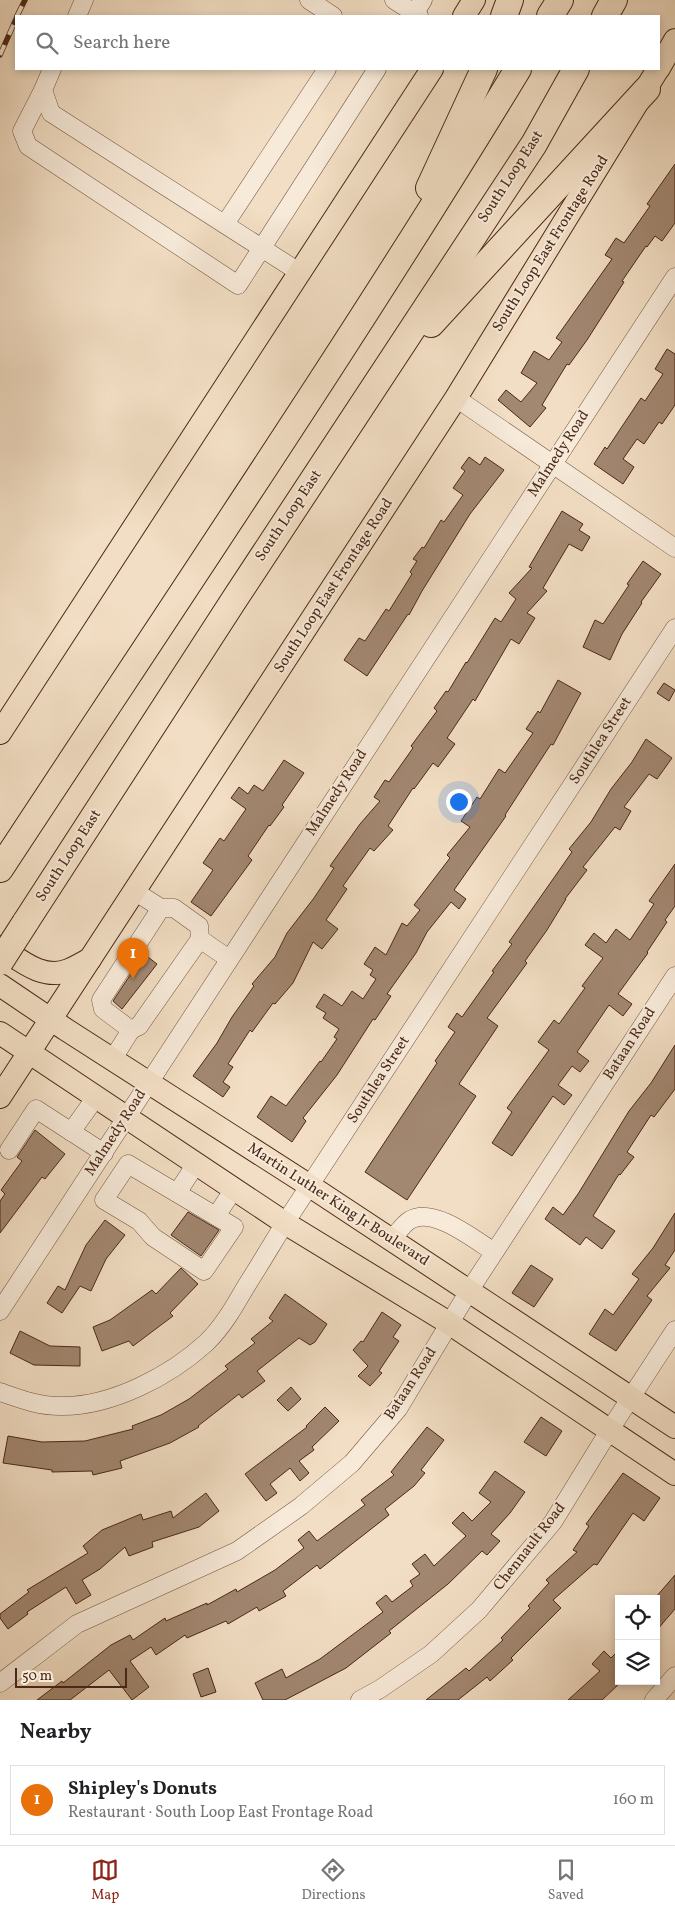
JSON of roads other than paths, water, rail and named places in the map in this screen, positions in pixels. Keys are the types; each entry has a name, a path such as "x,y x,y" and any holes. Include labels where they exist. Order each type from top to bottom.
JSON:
{"highway":[{"path":"504,15 510,0"},
{"path":"551,15 560,0"},
{"path":"606,15 614,0"},
{"path":"384,283 484,70"},
{"path":"0,869 384,283 517,70"},
{"name":"South Loop East","path":"0,962 234,600 534,144 575,70"},
{"path":"380,380 655,75"}],"main road":[{"path":"465,15 474,0"},
{"name":"South Loop East Frontage Road","path":"660,66 675,40"},
{"path":"0,748 5,725 431,70"},
{"name":"South Loop East Frontage Road","path":"0,1097 456,398 655,75"},
{"path":"0,947 33,969 50,974 67,971 90,959"},
{"name":"Martin Luther King Jr Boulevard","path":"0,985 50,1020 310,1186 675,1427"},
{"path":"0,1033 285,1223 449,1323 675,1474"}],"street":[{"path":"77,15 84,0"},
{"path":"309,0 331,15"},
{"path":"394,0 419,10"},
{"path":"52,70 22,131 28,146 238,285 376,70"},
{"path":"225,224 326,70"},
{"path":"43,90 51,113 299,272"},
{"name":"Malmedy Road","path":"0,1311 675,276"},
{"path":"456,398 675,548"},
{"name":"Southlea Street","path":"0,1392 28,1401 61,1407 93,1403 127,1392 180,1363 206,1343 229,1316 285,1223 675,628"},
{"path":"112,1060 131,1030 138,1026 200,939 199,926 174,908 160,908 134,891"},
{"path":"131,1030 103,1009 101,1000 160,908"},
{"path":"200,939 229,959"},
{"name":"Bataan Road","path":"0,1683 77,1624 237,1551 301,1506 352,1462 398,1409 469,1291 675,976"},
{"path":"71,1132 96,1097"},
{"path":"9,1150 36,1109 104,1153"},
{"path":"128,1164 234,1227 204,1271 153,1237 138,1221 104,1200 108,1193 128,1164"},
{"path":"177,1193 196,1164"},
{"path":"86,1178 108,1193"},
{"path":"216,1216 234,1189"},
{"path":"391,1240 409,1220 421,1216 445,1221 494,1252"},
{"name":"Chennault Road","path":"360,1700 431,1654 479,1610 553,1522 609,1431 675,1330"},
{"path":"654,1700 675,1676"}],"railway":[{"path":"18,15 25,0"},
{"path":"0,55 15,21"}],"place":[{"name":"Shipley's Donuts","path":"133,979"}]}
